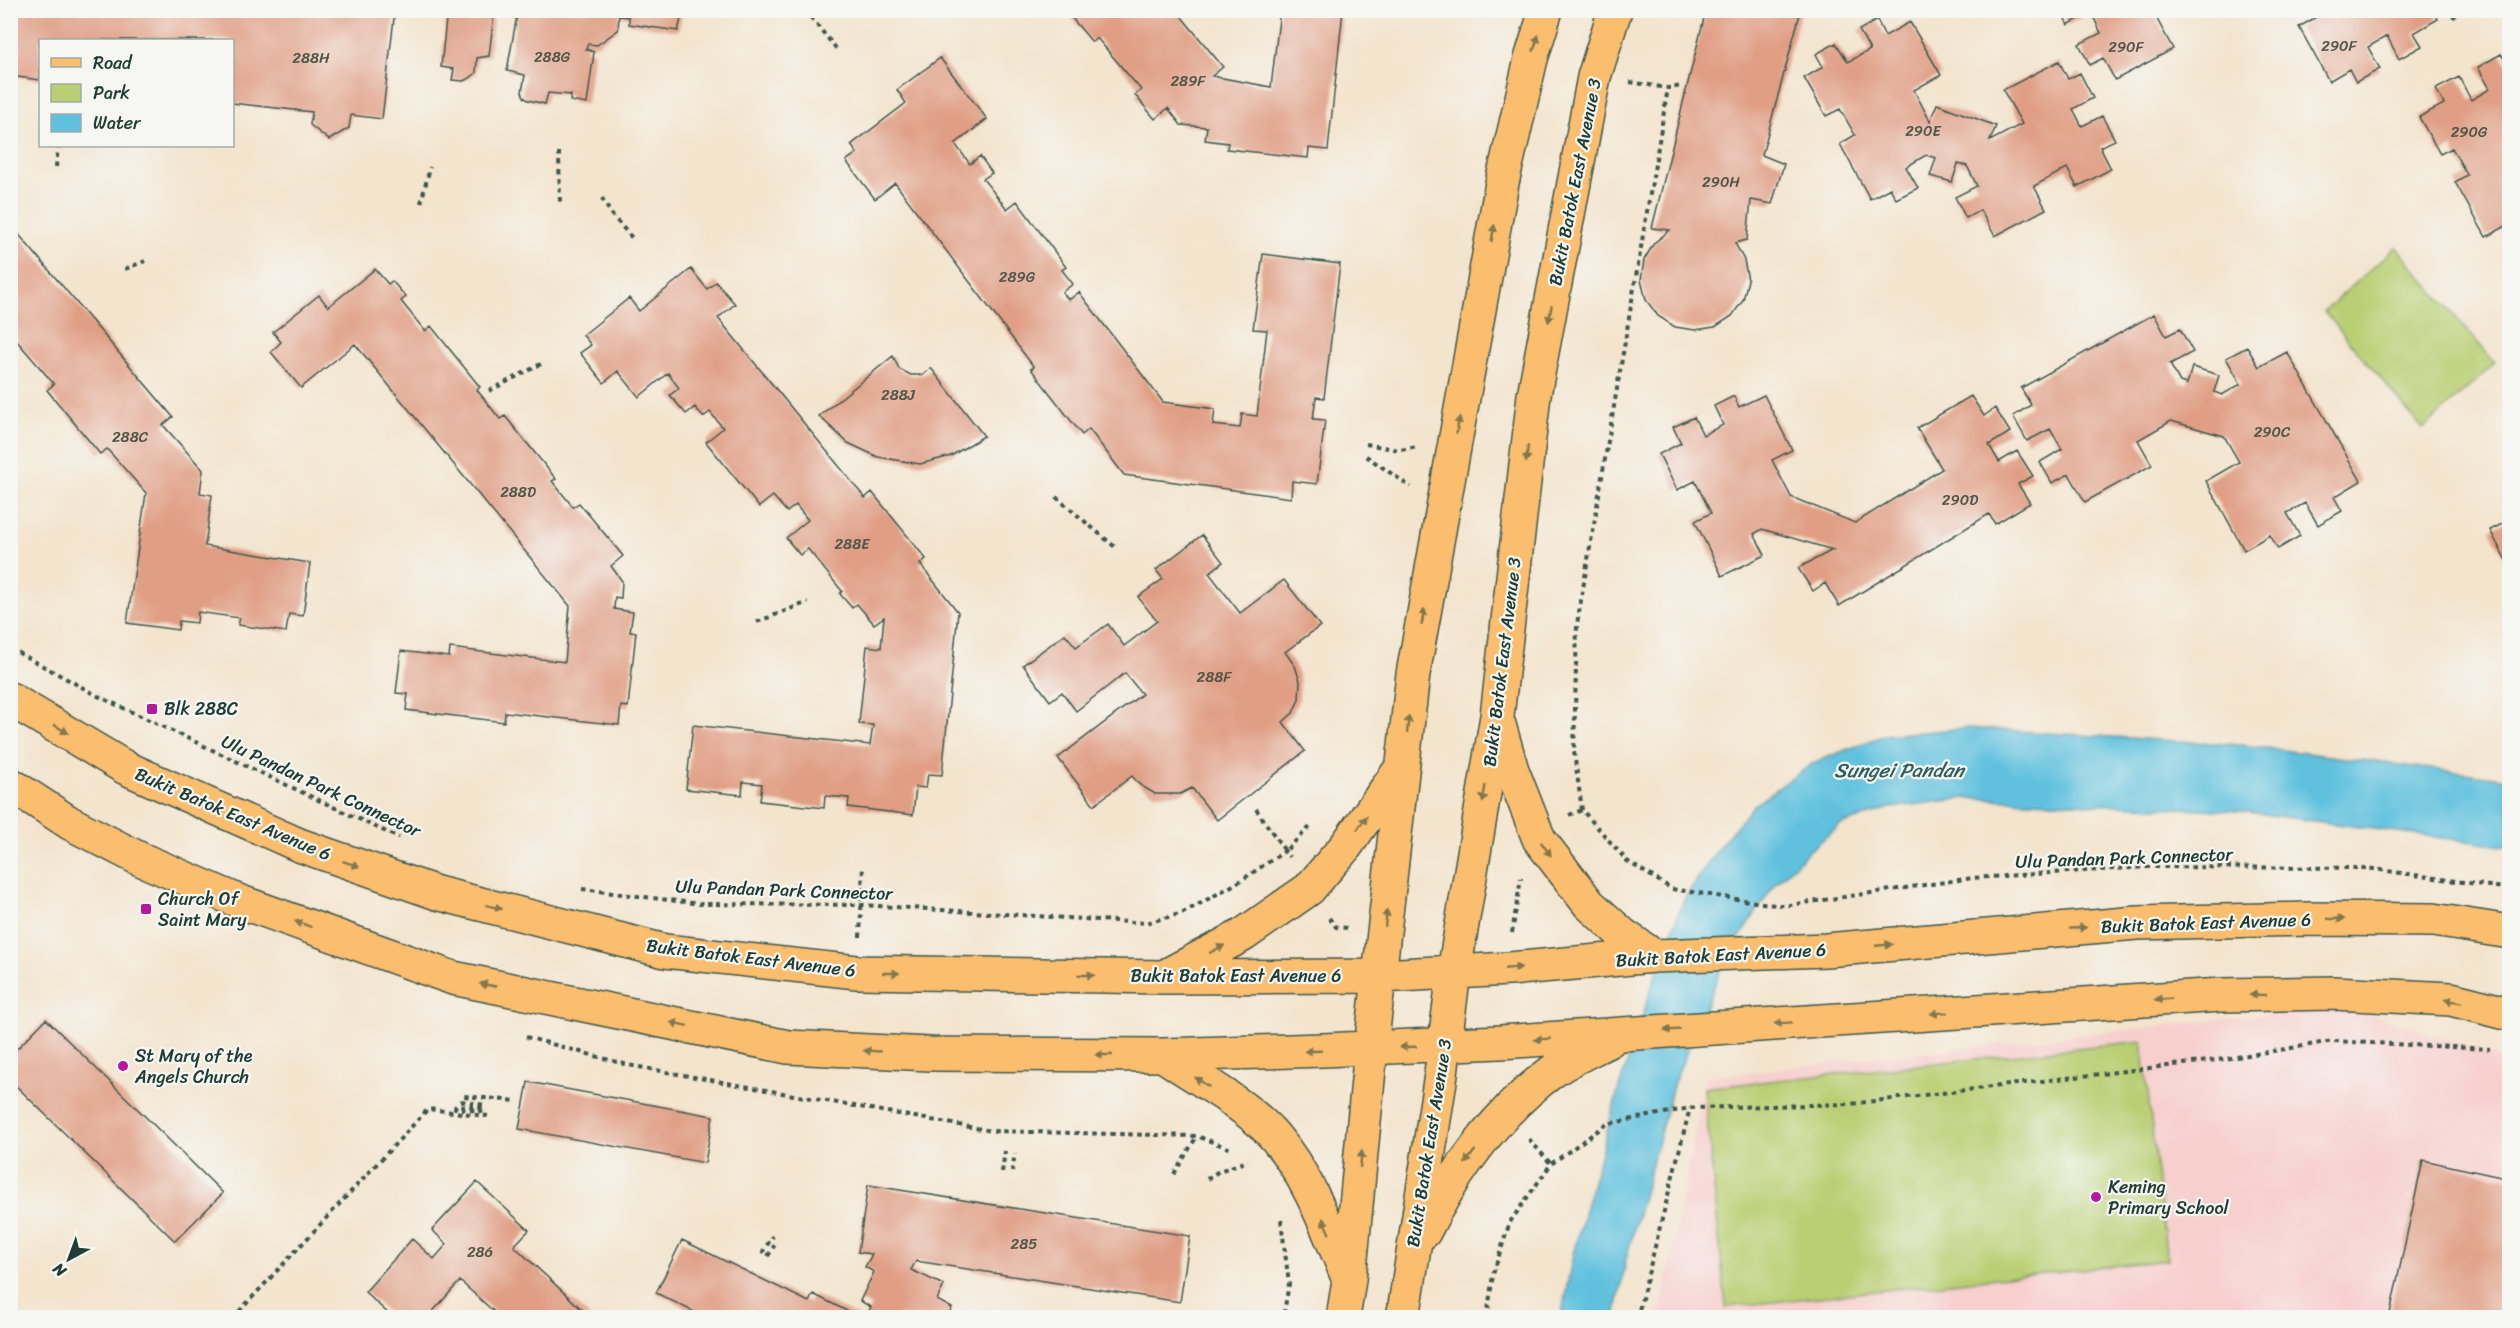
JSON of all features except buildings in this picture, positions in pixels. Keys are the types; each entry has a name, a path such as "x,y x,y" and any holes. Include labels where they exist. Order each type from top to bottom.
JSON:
{"main road":[{"path":"1343,1317 1349,1280 1371,1048 1381,976 1413,674 1500,195 1531,59 1546,10"},
{"name":"Bukit Batok East Avenue 3","path":"1403,1317 1454,972 1497,716 1534,395 1594,77 1615,10"},
{"name":"Bukit Batok East Avenue 6","path":"10,699 126,768 299,845 437,893 665,951 857,972 1165,977 1381,976 1658,956 1826,950 2137,923 2307,919 2434,920 2510,933"},
{"path":"1497,716 1512,770 1539,839 1588,904 1622,934 1658,956"},
{"path":"1165,977 1243,935 1309,889 1346,846 1404,764"},
{"path":"10,784 70,823 138,858 238,901 453,978 788,1047 930,1054 1163,1055 1371,1048 2221,995 2334,993 2451,999 2510,1014"},
{"path":"1410,1259 1446,1189 1492,1127 1506,1112 1553,1071 1629,1033"},
{"path":"1163,1055 1248,1114 1274,1136 1309,1187 1349,1280"}],"path":[{"path":"805,10 838,51"},
{"path":"2453,18 2458,10"},
{"path":"1594,77 1668,88 1683,86"},
{"path":"1565,817 1582,810 1574,752 1577,624 1668,88"},
{"path":"56,167 58,147"},
{"path":"559,152 560,206"},
{"path":"421,203 430,167"},
{"path":"602,198 611,214 633,239"},
{"path":"125,269 145,261"},
{"path":"489,391 541,364"},
{"path":"1366,444 1399,450 1423,447"},
{"path":"1366,456 1416,491"},
{"path":"1056,497 1115,547"},
{"path":"757,622 808,602"},
{"name":"Ulu Pandan Park Connector","path":"10,648 98,696 408,843"},
{"name":"Ulu Pandan Park Connector","path":"1582,810 1627,861 1672,889 1775,905 1790,905 1972,878 2148,867 2367,868 2510,889"},
{"name":"Ulu Pandan Park Connector","path":"578,889 700,904 863,905 1146,923 1183,913 1237,883 1285,851 1336,927 1385,932"},
{"path":"857,972 863,905 863,866"},
{"path":"1462,933 1512,929"},
{"path":"526,1037 628,1065 992,1131 1197,1136 1235,1151"},
{"path":"1487,1317 1493,1274 1510,1222 1551,1164 1607,1124 1690,1108 1850,1104 2225,1059 2333,1041 2497,1050"},
{"path":"233,1317 428,1109 486,1116 486,1112 455,1108 456,1105 483,1108 484,1105 462,1101 464,1096 516,1101"},
{"path":"1637,1317 1690,1108"},
{"path":"1174,1174 1197,1136"},
{"path":"1002,1172 1005,1151"},
{"path":"1012,1172 1015,1153"},
{"path":"1243,1155 1251,1160"},
{"path":"1207,1179 1238,1164"},
{"path":"1280,1218 1289,1284 1283,1317"},
{"path":"762,1253 772,1236"},
{"path":"768,1256 777,1241"}],"shaded area":[{"name":"Keming Primary School","path":"2344,1005 2509,1061 2509,1317 1659,1318 1706,1077"}],"green space":[{"path":"2396,247 2495,363 2423,429 2324,311"},
{"path":"2142,1041 2167,1260 1726,1307 1704,1088"}],"water":[{"name":"Sungei Pandan","path":"1968,728 2243,745 2509,779 2509,847 2240,811 1966,798 1890,808 1840,825 1774,885 1726,958 1674,1082 1626,1259 1615,1317 1561,1318 1573,1254 1618,1091 1657,971 1684,899 1718,848 1754,805 1815,762 1885,735"}],"place":[{"name":"Blk 288C","path":"152,709"},
{"name":"Church Of Saint Mary","path":"146,909"},
{"name":"St Mary of the Angels Church","path":"123,1066"},
{"name":"Keming Primary School","path":"2096,1197"}]}
